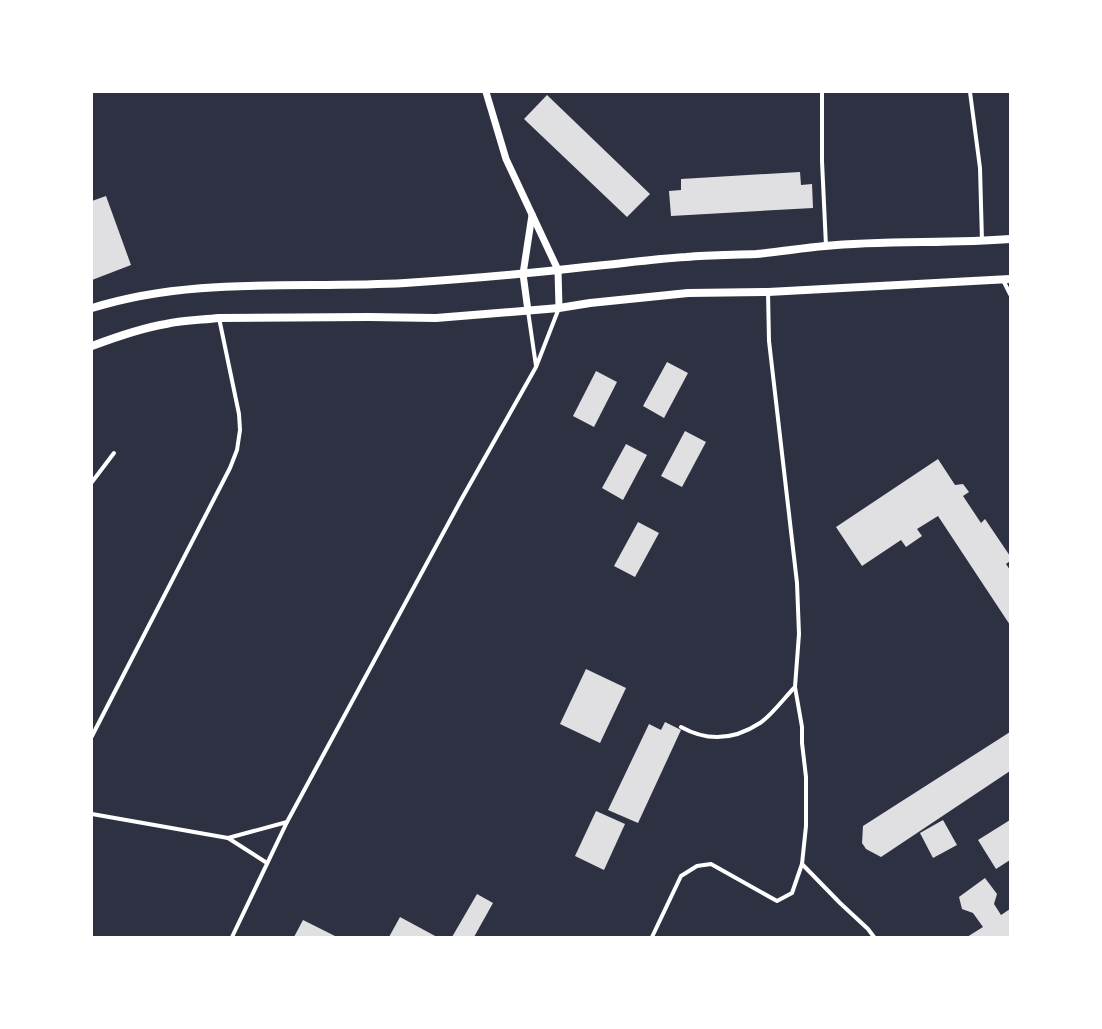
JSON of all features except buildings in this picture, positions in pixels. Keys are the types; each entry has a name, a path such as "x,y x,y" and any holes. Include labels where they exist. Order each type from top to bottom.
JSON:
{"main road":[{"path":"92,308 138,296 203,288 257,285 322,286 404,283 524,274 686,257 757,254 826,246 924,241 982,241 1010,239"},
{"path":"92,346 118,336 166,324 219,318 436,318 559,308 590,303 688,293 768,292 1006,280"}],"street":[{"path":"232,937 287,822 461,500 536,367 559,308 558,270 506,159 486,92"},
{"path":"822,92 822,161 826,246"},
{"path":"970,92 980,168 982,241"},
{"path":"532,215 524,274 536,367"},
{"path":"1006,280 1010,294"},
{"path":"652,937 681,876 697,866 711,864 777,901 792,893 802,864 806,826 806,777 802,743 802,728 795,687 799,634 797,583 770,341 768,292"},
{"path":"92,736 230,468 237,450 240,430 239,414 219,318"},
{"path":"92,482 114,453"},
{"path":"681,726 692,733 704,736 718,738 734,735 761,723 795,687"},
{"path":"92,814 228,838 267,863"},
{"path":"228,838 287,822"},
{"path":"802,864 868,929 874,937"}]}
